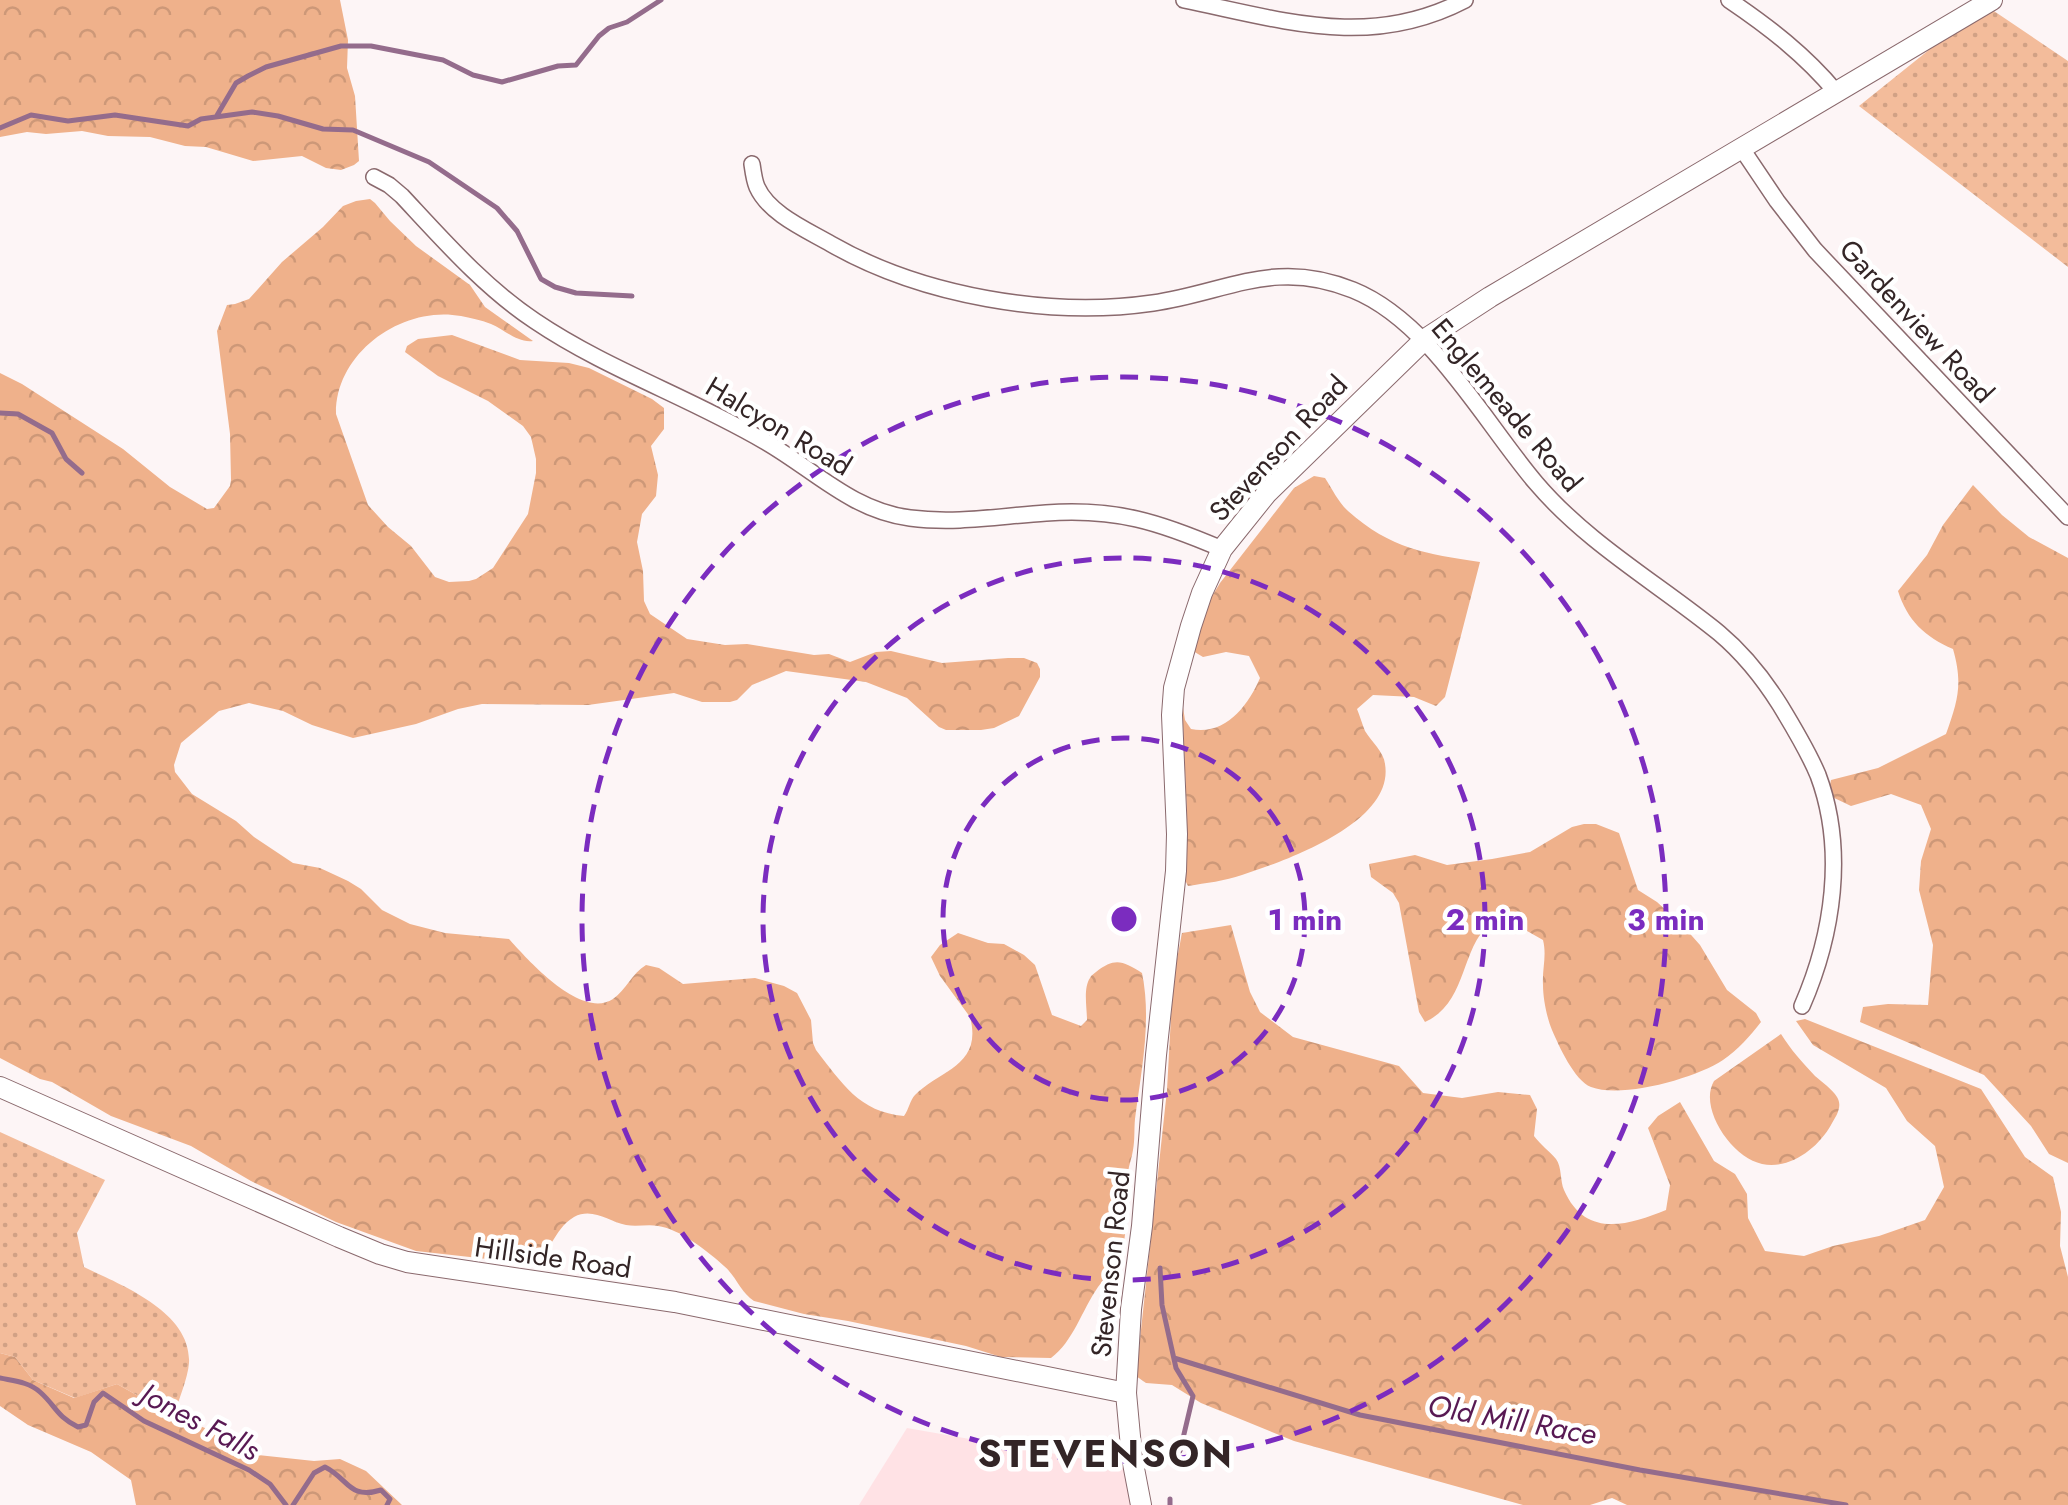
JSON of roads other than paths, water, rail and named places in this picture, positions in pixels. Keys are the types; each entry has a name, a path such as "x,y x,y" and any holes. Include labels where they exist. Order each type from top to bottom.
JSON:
{"street":[{"path":"1184,0 1302,24 1349,28 1394,26 1465,0"},
{"path":"1729,0 1813,64 1836,92"},
{"name":"Stevenson Road","path":"1141,1505 1126,1393 1131,1309 1176,870 1174,688 1202,593 1222,549 1267,492 1424,340 1992,0"},
{"name":"Gardenview Road","path":"1742,149 1815,250 2068,517"},
{"name":"Englemeade Road","path":"752,164 758,189 774,207 798,224 878,266 954,291 1020,303 1086,308 1153,303 1263,277 1304,276 1338,285 1388,310 1424,340 1536,484 1596,540 1720,634 1750,662 1797,732 1818,777 1833,859 1826,936 1802,1006"},
{"name":"Halcyon Road","path":"374,177 402,196 507,301 537,323 736,424 844,495 875,509 905,518 936,521 1076,512 1136,517 1222,549"},
{"name":"Hillside Road","path":"0,1087 353,1243 407,1262 675,1302 1126,1393"}],"waterway":[{"path":"216,117 236,83 248,76 266,67 341,46 371,46 443,60 473,75 502,82 558,66 576,65 609,28 627,22 661,0"},
{"path":"0,128 31,115 68,121 115,115 188,126 201,119 252,112 323,129 353,130 429,162 497,208 517,231 541,279 576,293 632,296"},
{"path":"0,413 18,414 52,433 66,459 82,473"},
{"name":"Old Mill Race","path":"1160,1268 1162,1305 1176,1368 1193,1396 1180,1451"},
{"name":"Old Mill Race","path":"1174,1358 1360,1415 1640,1470 1846,1505"},
{"name":"Jones Falls","path":"0,1378 36,1389 78,1427 86,1425 94,1402 103,1393 144,1421 249,1470 270,1484 286,1505"},
{"name":"Jones Falls","path":"293,1505 314,1473 325,1467 356,1490 381,1490 390,1499 387,1505"},
{"path":"1170,1499 1170,1505"}],"district":[{"name":"STEVENSON","path":"1106,1454"}]}
